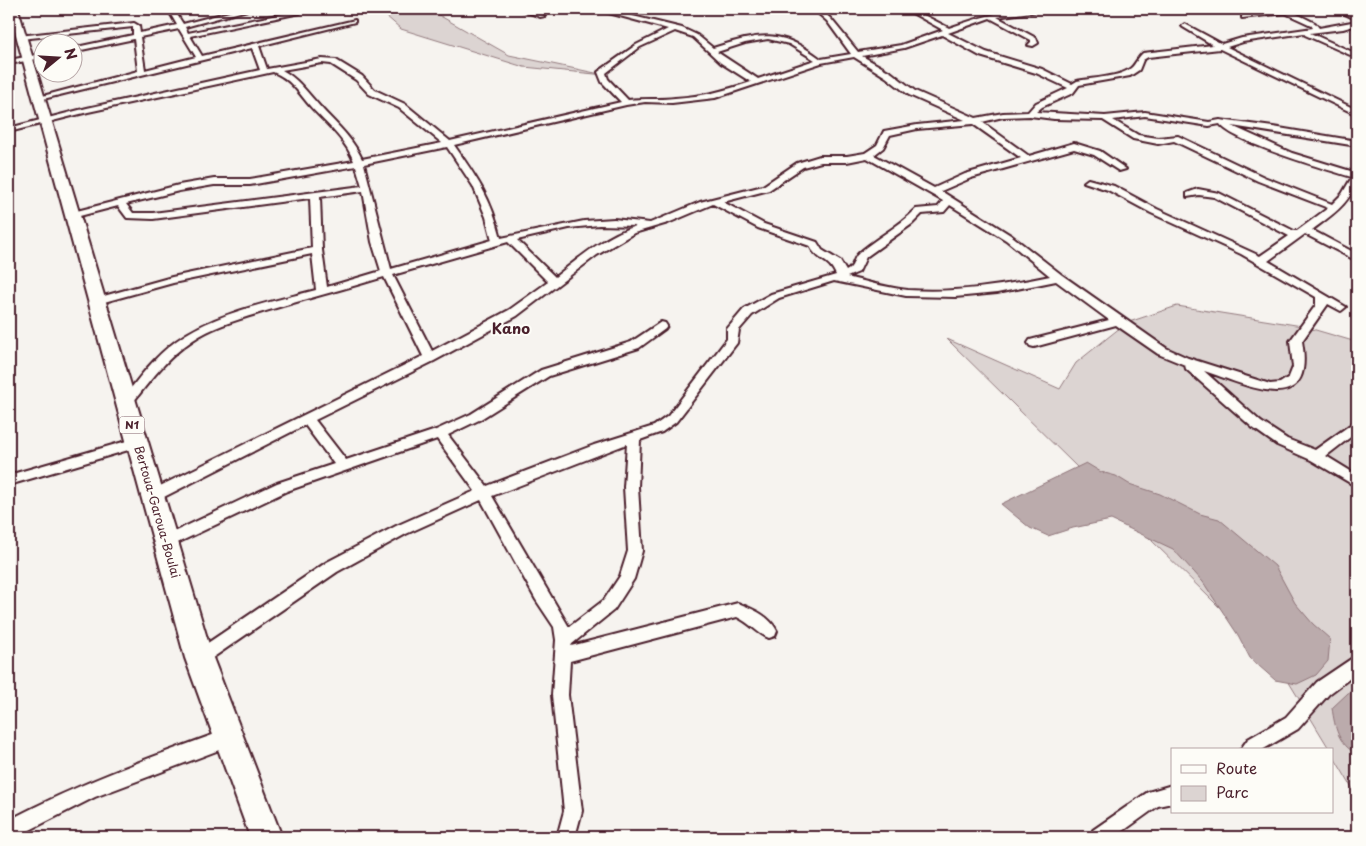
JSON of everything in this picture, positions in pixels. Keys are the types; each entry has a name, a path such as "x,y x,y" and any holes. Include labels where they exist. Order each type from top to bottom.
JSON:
{"highway":[{"name":"Bertoua-Garoua-Boulai","path":"16,26 39,98 199,658 266,837"}],"street":[{"path":"175,9 173,13 200,59"},
{"path":"82,48 136,37 248,9"},
{"path":"522,9 542,16"},
{"path":"597,9 684,30 696,36 712,51 755,81"},
{"path":"816,9 829,20 857,56 889,75 912,93 975,121 1026,158"},
{"path":"908,9 983,54 1039,71 1074,88"},
{"path":"120,203 130,216 141,217 251,193 359,162 449,144 626,103 645,100 672,101 705,98 820,61 902,47 1010,10 1038,9"},
{"path":"1244,17 1300,9"},
{"path":"1338,9 1357,18"},
{"path":"186,35 296,11 305,26"},
{"path":"1286,11 1313,24 1318,31"},
{"path":"990,16 1034,39 1035,43 1031,45"},
{"path":"39,98 255,46 305,26 353,21"},
{"path":"1030,114 1039,105 1074,88 1078,83 1127,74 1136,68 1140,60 1146,55 1221,47 1242,40 1318,31 1357,24"},
{"path":"16,26 136,26 142,73"},
{"path":"1185,26 1221,47 1357,113"},
{"path":"626,103 605,80 602,72 638,46 674,29"},
{"path":"1302,32 1357,56"},
{"path":"712,51 744,41 770,36 797,43 820,61"},
{"path":"255,46 264,72"},
{"path":"9,130 272,70 322,61 333,62 359,78 372,92 402,106 449,144 478,186 491,217 496,241"},
{"path":"272,70 284,73 292,79 325,117 340,130 352,146 367,188 381,256 387,274 430,358"},
{"path":"153,496 430,358 513,313 553,281 621,236 665,221 703,204 766,188 800,165 820,159 847,159 868,155 880,146 888,133 917,127 975,121 1003,115 1030,114 1054,117 1105,118 1145,114 1209,124 1220,122 1357,143"},
{"path":"1105,118 1136,137 1158,141 1174,138 1261,179 1333,207"},
{"path":"1220,122 1239,134 1292,156 1357,176 1345,197 1329,213 1262,260"},
{"path":"934,191 968,176 1026,158 1074,146 1097,153 1122,169"},
{"path":"868,155 934,191 1009,238 1058,277 1144,340 1184,361 1252,383 1270,388 1283,388 1293,381 1300,362 1296,341 1321,306 1323,302 1321,295"},
{"path":"72,215 179,188 214,182 251,193 315,196 367,188"},
{"path":"1088,182 1111,188 1154,211 1262,260 1342,307"},
{"path":"1190,194 1204,192 1216,195 1292,234 1301,232 1357,258"},
{"path":"315,196 317,250 322,292"},
{"path":"714,201 761,226 814,244 818,252 836,263 841,275 848,275 856,270 861,263 861,256 909,222 919,211 942,210 948,201"},
{"path":"126,403 159,361 179,342 203,328 496,241 598,221 622,221 650,225"},
{"path":"510,238 553,281"},
{"path":"97,301 172,280 317,250"},
{"path":"199,658 332,567 401,530 484,493 550,470 600,449 658,430 672,419 733,340 733,329 748,312 775,296 834,278 906,293 955,294 997,290 1058,277"},
{"path":"1034,343 1118,321"},
{"path":"166,542 259,497 440,433 475,416 545,374 634,345 661,326"},
{"path":"1184,361 1258,425 1282,442 1316,456 1357,482"},
{"path":"308,420 343,466"},
{"path":"1316,456 1357,426"},
{"path":"440,433 484,493 560,625 563,648 560,695 573,811 566,837"},
{"path":"563,648 609,605 627,579 635,552 631,487 634,438"},
{"path":"9,480 137,443"},
{"path":"563,648 738,610 755,618 769,632"},
{"path":"1251,748 1292,723 1324,688 1357,663"},
{"path":"9,830 38,813 136,771 229,738"},
{"path":"1100,837 1154,798 1171,794"}],"green space":[{"path":"378,9 428,9 509,55 605,75 524,67 401,29"},
{"path":"1177,306 1302,326 1353,341 1357,346 1357,796 1334,757 1334,748 1329,748 1279,666 947,339 1060,389 1076,363 1126,323"}],"shaded area":[{"path":"1086,463 1101,472 1160,494 1200,514 1219,519 1275,566 1295,603 1313,624 1330,639 1328,661 1316,675 1297,684 1275,680 1250,658 1238,635 1203,582 1173,549 1111,520 1073,528 1048,536 1030,528 1001,504"},
{"path":"1357,688 1357,754 1338,735 1332,708 1348,693"}],"district":[{"name":"Kano","path":"511,329"}]}
